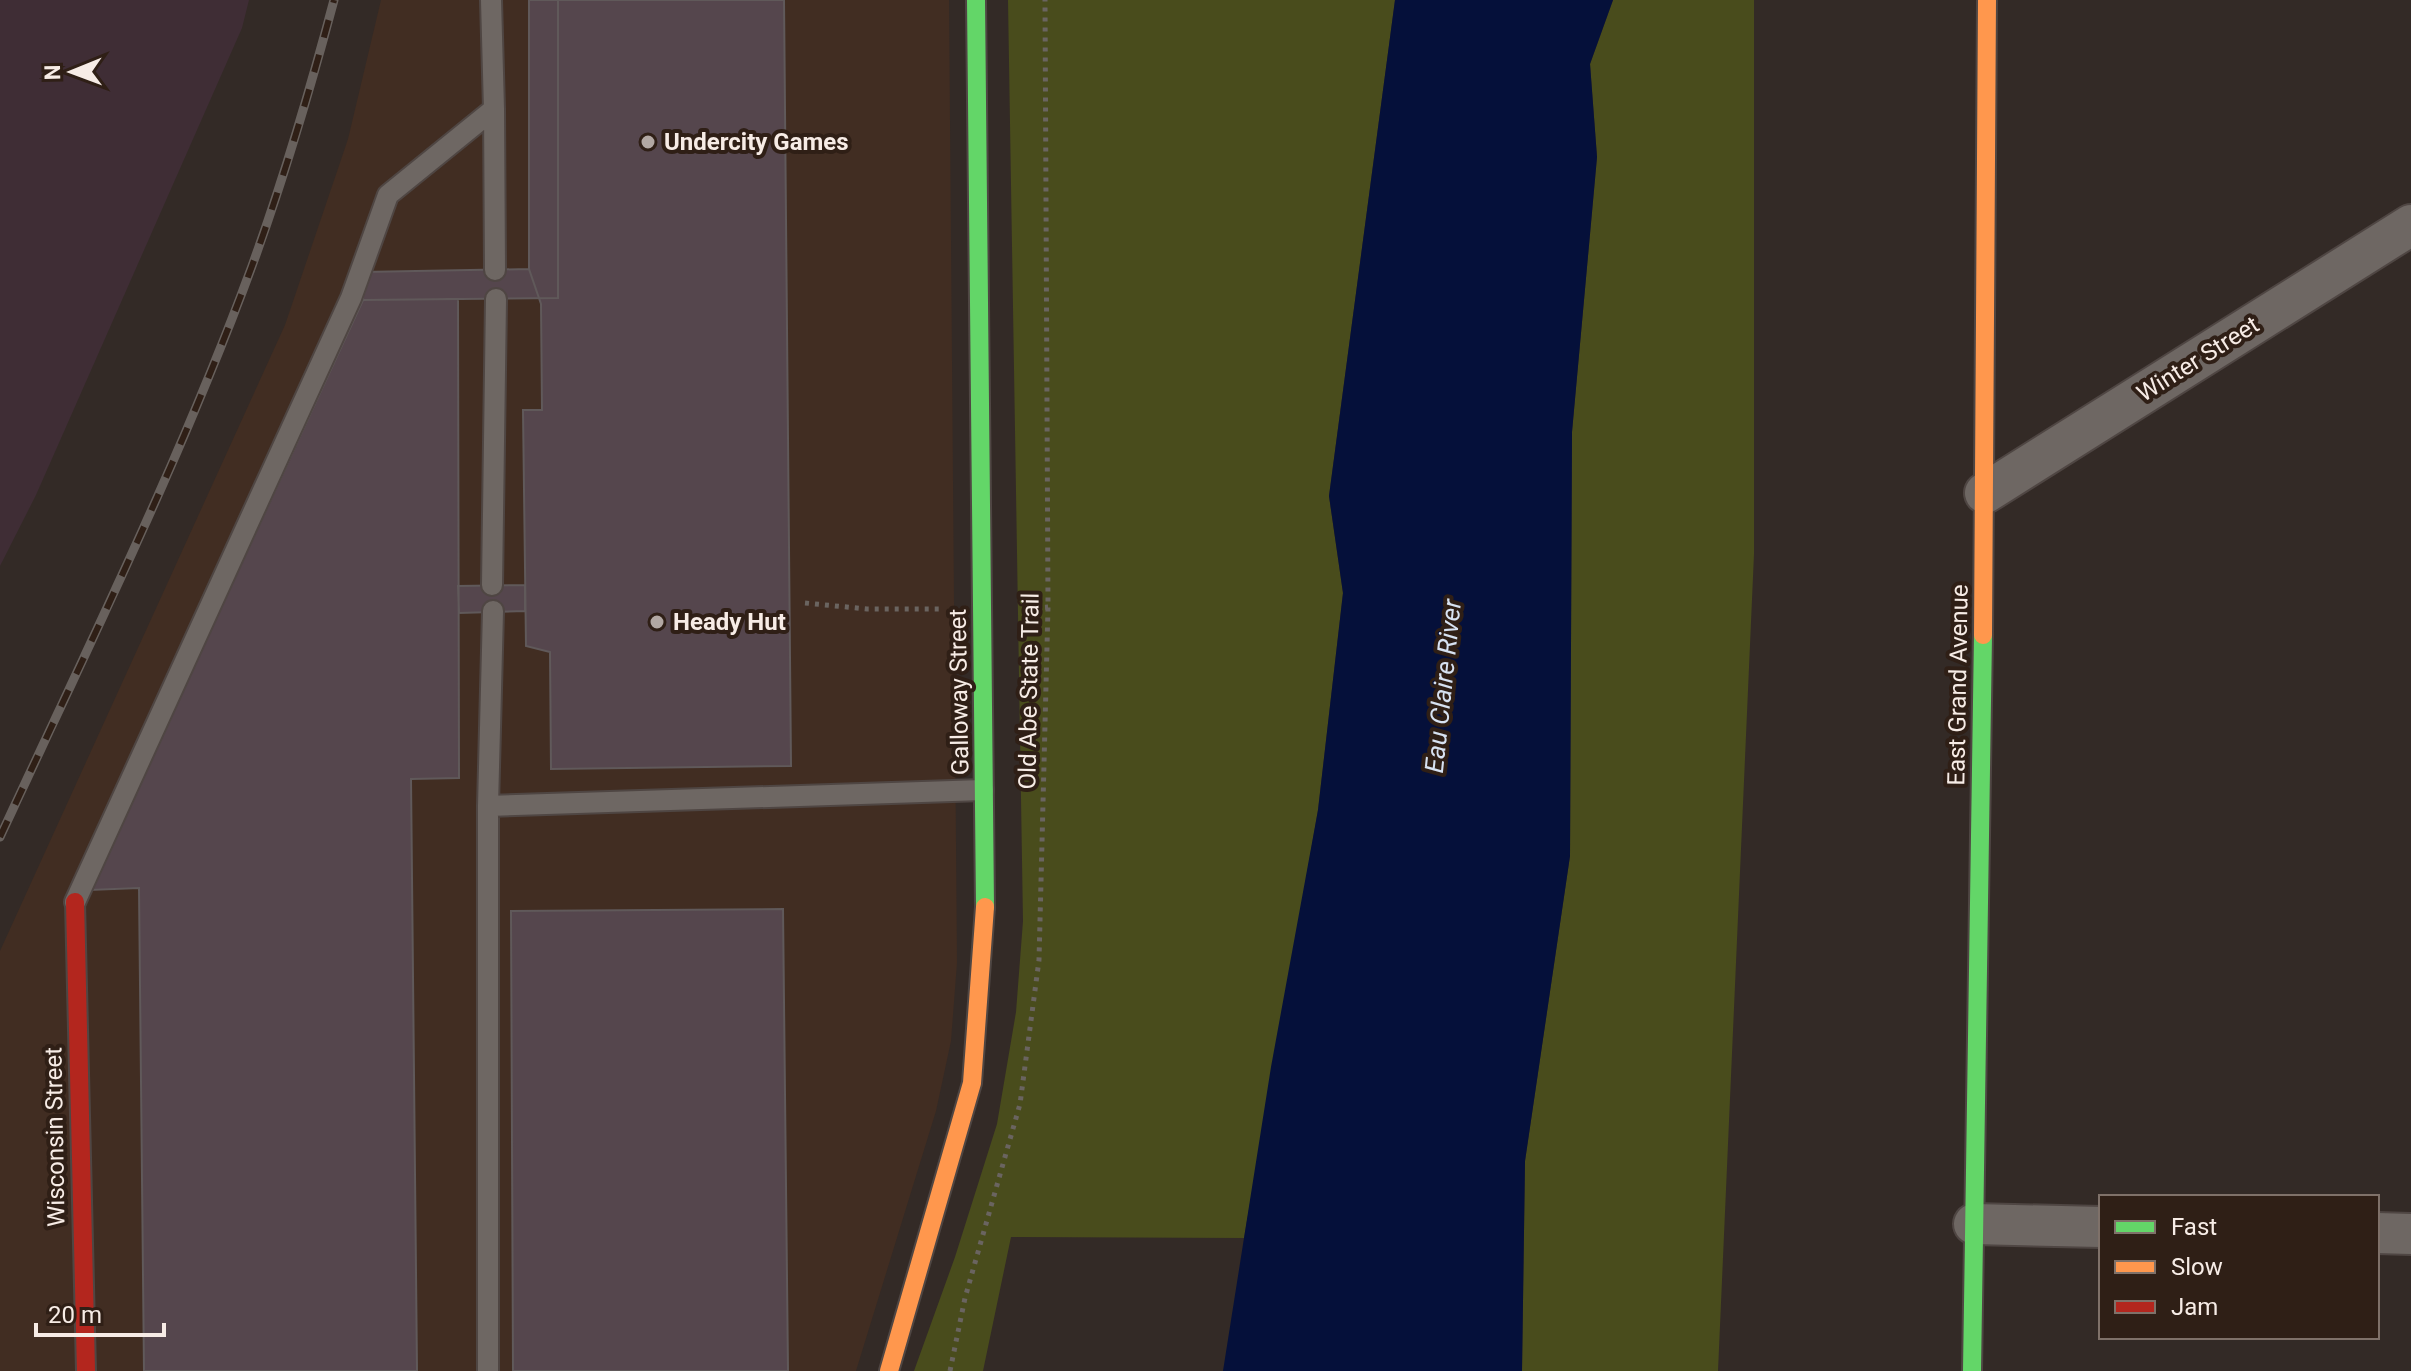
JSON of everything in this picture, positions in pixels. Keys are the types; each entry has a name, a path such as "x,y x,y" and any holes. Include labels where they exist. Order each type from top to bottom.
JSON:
{"street":[{"name":"Galloway Street","path":"889,1371 972,1083 985,911 976,0"},
{"name":"East Grand Avenue","path":"1972,1371 1985,493 1987,0"},
{"name":"Winter Street","path":"1985,493 2411,225"},
{"name":"Wisconsin Street","path":"75,902 86,1371"},
{"path":"1974,1224 2099,1227"},
{"path":"2379,1233 2411,1234"}],"lane":[{"path":"491,0 495,270"},
{"path":"75,902 351,298 388,195 494,109"},
{"path":"492,585 496,299"},
{"path":"488,1371 488,806 493,611"},
{"path":"488,806 983,790"}],"path":[{"name":"Old Abe State Trail","path":"950,1371 965,1298 1017,1119 1032,1034 1044,861 1048,607 1045,0"},
{"path":"805,603 867,609 1048,607"}],"shaded area":[{"path":"0,0 249,0 242,28 36,495 0,566"},
{"path":"381,0 949,0 957,963 951,1041 936,1111 856,1371 0,1371 0,951 285,325 348,139"}],"green space":[{"path":"1008,0 1395,0 1329,496 1343,593 1318,810 1244,1238 1011,1237 983,1371 914,1371 955,1257 997,1124 1016,1012 1023,921"},
{"path":"1613,0 1754,0 1754,554 1718,1371 1522,1371 1525,1161 1570,856 1572,432 1597,157 1590,64"}],"water":[{"name":"Eau Claire River","path":"1395,0 1613,0 1590,64 1597,157 1572,432 1570,856 1525,1161 1522,1371 1223,1371 1271,1067 1318,810 1343,593 1329,496"}],"building":[{"path":"529,0 784,0 791,766 551,769 550,652 526,646 523,410 542,410 541,304 529,269"},
{"path":"529,0 558,0 558,298 363,300 363,272 529,269"},
{"path":"458,299 459,778 411,779 417,1371 144,1371 139,888 90,890 363,300"},
{"path":"525,585 525,611 459,613 458,586"},
{"path":"783,909 788,1371 513,1371 511,911"}],"railway":[{"path":"0,837 132,554 224,339 286,167 334,0"}],"traffic: fast":[{"path":"976,0 985,907"},
{"path":"1972,1371 1983,635"}],"traffic: slow":[{"path":"1983,635 1987,0"},
{"path":"889,1371 972,1083 985,907"}],"traffic: jam":[{"path":"75,902 86,1371"}],"place":[{"name":"Undercity Games","path":"648,142"},
{"name":"Heady Hut","path":"657,622"}]}
